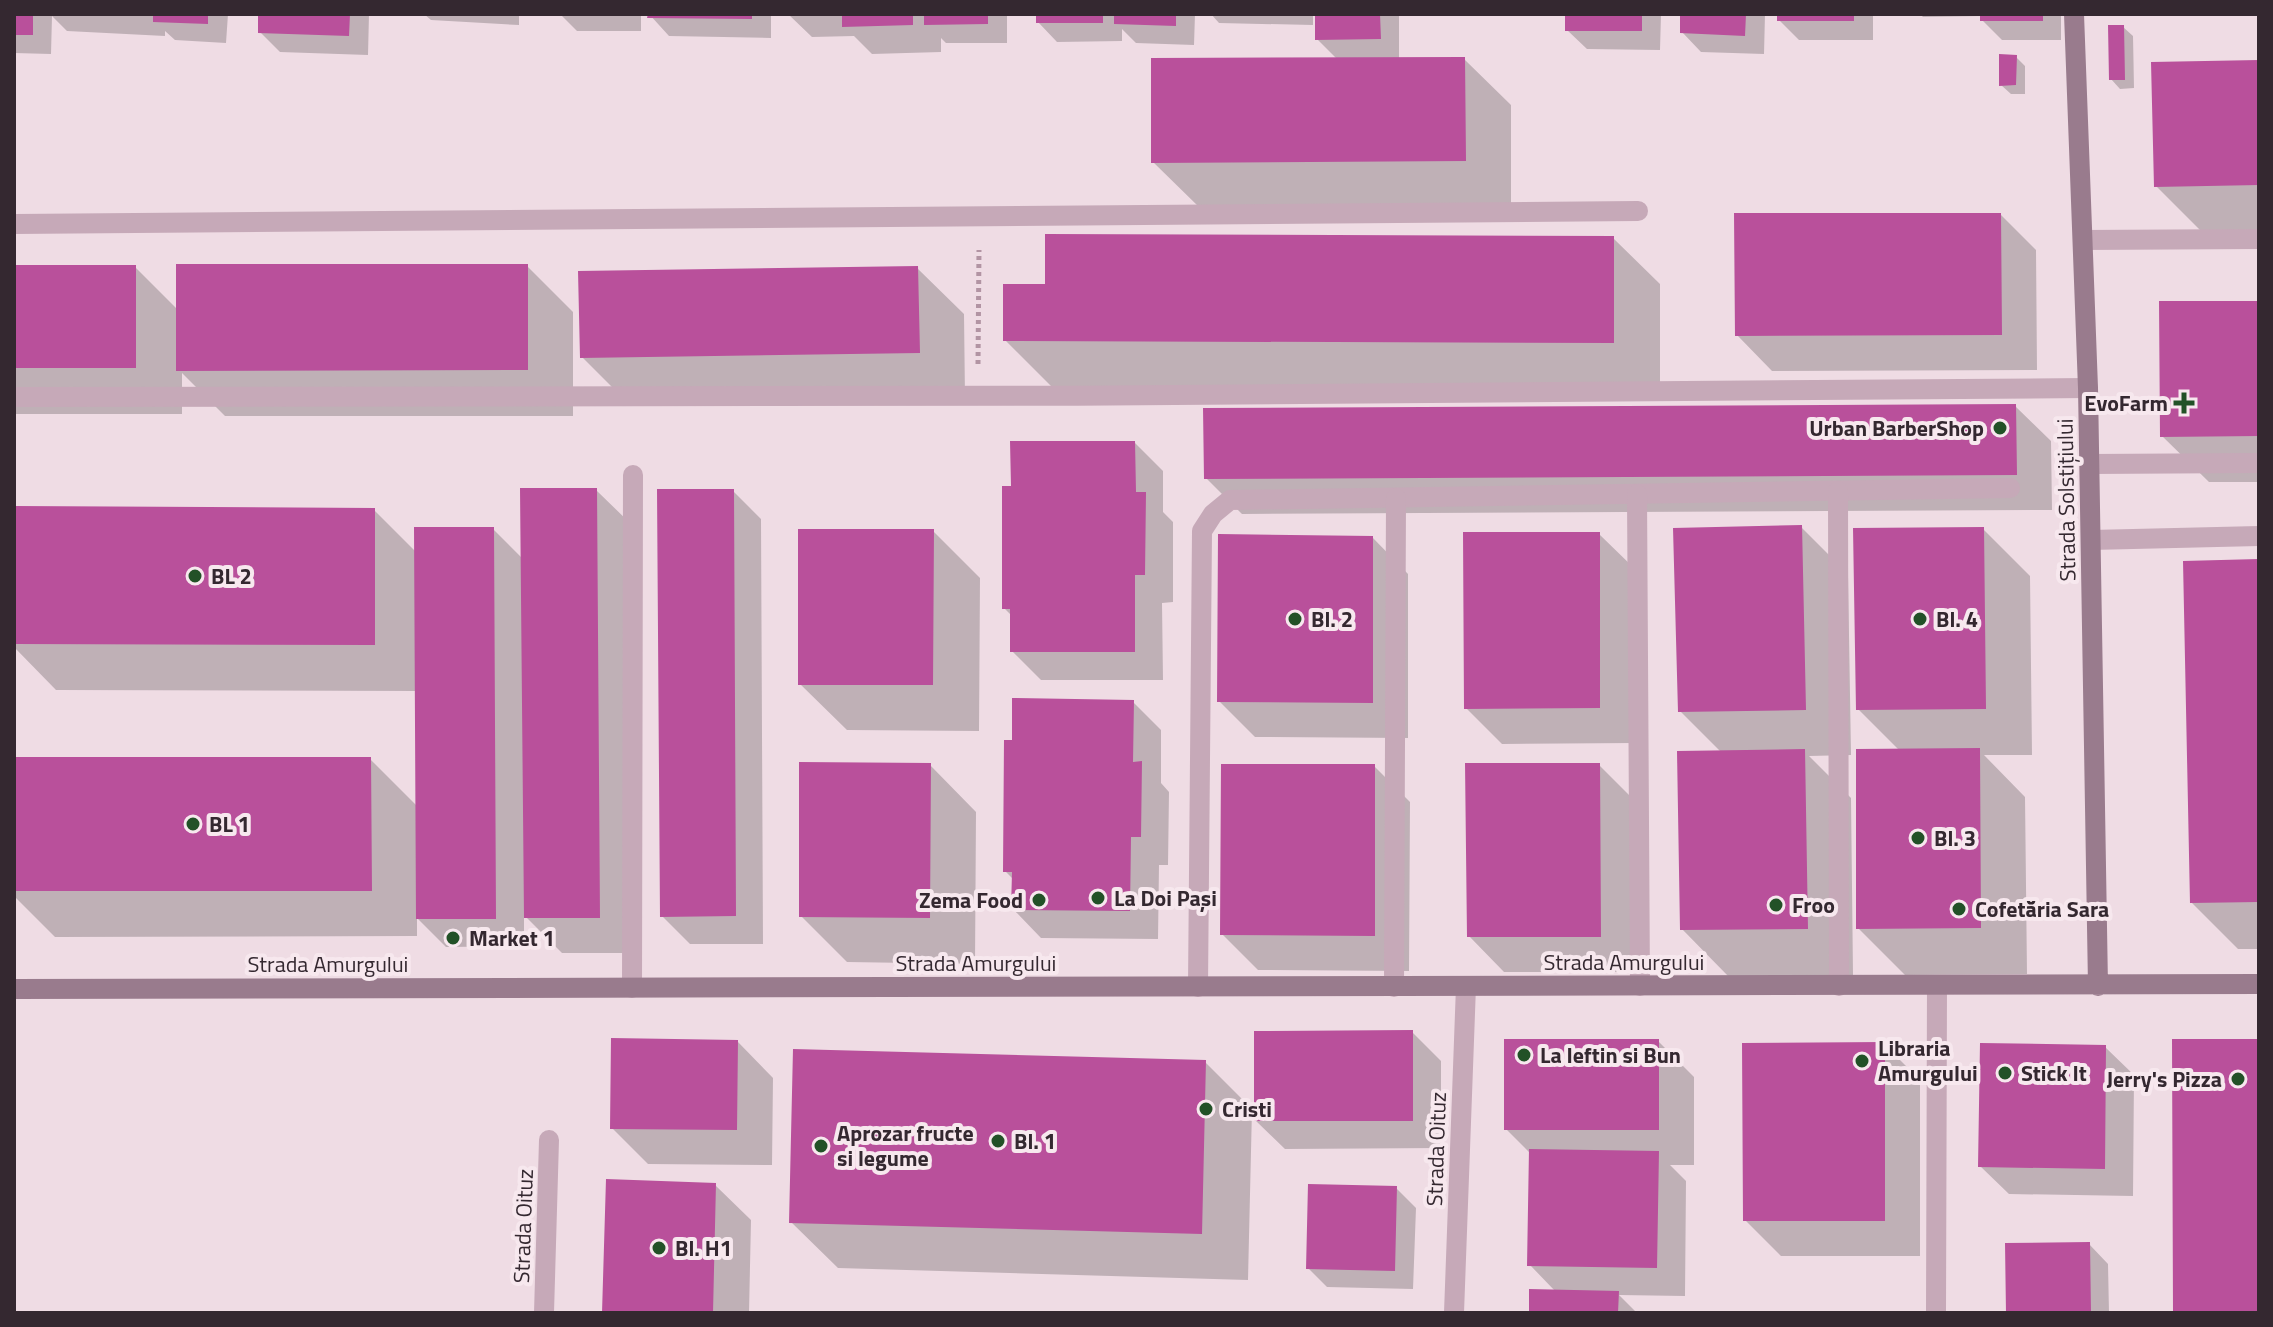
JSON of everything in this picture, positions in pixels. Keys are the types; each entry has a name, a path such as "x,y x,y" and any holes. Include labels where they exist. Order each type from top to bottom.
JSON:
{"street":[{"name":"Strada Solstițiului","path":"2074,14 2090,464 2098,986"},
{"path":"14,224 1638,211"},
{"path":"2083,240 2259,239"},
{"path":"14,397 977,397 2088,388"},
{"path":"2090,464 2259,463"},
{"path":"632,988 633,475"},
{"path":"1198,987 1202,531 1213,514 1230,500 2010,488"},
{"path":"1838,491 1839,986"},
{"path":"1637,494 1640,986"},
{"path":"1394,987 1396,498"},
{"path":"2091,540 2259,536"},
{"name":"Strada Amurgului","path":"14,989 2259,984"},
{"name":"Strada Oituz","path":"1454,1313 1466,986"},
{"path":"1936,1313 1937,986"},
{"name":"Strada Oituz","path":"544,1313 549,1140"}],"path":[{"path":"977,397 980,216"}],"building":[{"path":"14,14 33,14 33,35 14,35"},
{"path":"153,14 208,14 208,24 153,22"},
{"path":"258,14 350,14 349,36 258,33"},
{"path":"648,14 752,14 752,19 647,18"},
{"path":"842,14 913,14 913,25 842,27"},
{"path":"924,14 988,14 988,24 924,25"},
{"path":"1036,14 1103,14 1103,23 1036,23"},
{"path":"1114,14 1176,14 1176,26 1114,24"},
{"path":"1315,14 1380,14 1381,39 1315,40"},
{"path":"1565,14 1642,14 1642,31 1565,31"},
{"path":"1680,14 1746,14 1745,36 1680,33"},
{"path":"1777,14 1854,14 1854,21 1777,21"},
{"path":"1980,14 2043,14 2043,21 1980,21"},
{"path":"2108,25 2124,25 2125,80 2109,80"},
{"path":"1999,54 2017,55 2016,85 1999,86"},
{"path":"1465,57 1466,161 1151,163 1151,58"},
{"path":"2259,60 2259,185 2154,187 2151,62"},
{"path":"1734,213 2001,213 2002,335 1735,336"},
{"path":"1045,234 1614,236 1614,343 1003,341 1003,284 1045,284"},
{"path":"176,264 528,264 528,370 176,371"},
{"path":"14,265 136,265 136,368 14,368"},
{"path":"918,266 920,353 580,358 578,271"},
{"path":"2159,301 2259,301 2259,436 2160,437"},
{"path":"2016,404 2017,475 1204,479 1203,408"},
{"path":"1010,441 1135,441 1136,492 1146,492 1145,575 1135,575 1135,652 1010,652 1010,609 1002,609 1002,486 1011,486"},
{"path":"520,488 597,488 600,918 524,918"},
{"path":"657,489 734,489 736,916 660,917"},
{"name":"BL 2","path":"14,506 375,508 375,645 14,644"},
{"path":"1802,525 1806,710 1678,712 1673,528"},
{"path":"414,527 494,527 496,919 416,919"},
{"name":"Bl. 4","path":"1984,527 1986,709 1856,710 1853,528"},
{"path":"798,529 934,529 933,685 798,685"},
{"path":"1463,532 1600,532 1600,708 1464,709"},
{"name":"Bl. 2","path":"1218,534 1373,536 1373,703 1217,702"},
{"path":"2259,559 2259,902 2190,903 2183,561"},
{"path":"1012,698 1134,700 1133,762 1142,761 1141,837 1131,837 1130,911 1011,910 1012,872 1003,872 1004,740 1012,740"},
{"name":"Bl. 3","path":"1980,748 1981,928 1856,929 1856,749"},
{"path":"1805,749 1808,929 1680,930 1677,751"},
{"name":"BL 1","path":"14,757 371,757 372,891 14,891"},
{"path":"799,762 931,763 930,918 799,917"},
{"path":"1465,763 1600,763 1601,937 1467,937"},
{"path":"1221,764 1375,764 1375,936 1220,935"},
{"path":"1413,1030 1413,1121 1254,1121 1254,1031"},
{"path":"611,1038 738,1040 737,1130 610,1129"},
{"path":"1504,1039 1659,1039 1659,1130 1504,1130"},
{"path":"2172,1039 2259,1039 2259,1313 2173,1313"},
{"path":"1885,1042 1885,1221 1743,1221 1742,1043"},
{"path":"1980,1043 2106,1045 2105,1169 1978,1167"},
{"name":"Bl. 1","path":"793,1049 1206,1060 1202,1234 789,1223"},
{"path":"1529,1149 1659,1151 1657,1268 1527,1266"},
{"name":"Bl. H1","path":"606,1179 716,1183 713,1313 602,1313"},
{"path":"1308,1184 1397,1186 1395,1271 1306,1269"},
{"path":"2090,1242 2091,1313 2006,1313 2005,1243"},
{"path":"1529,1289 1619,1291 1618,1313 1529,1313"}],"place":[{"name":"EvoFarm","path":"2184,403"},
{"name":"Urban BarberShop","path":"2000,428"},
{"name":"BL 2","path":"195,576"},
{"name":"Bl. 2","path":"1295,619"},
{"name":"Bl. 4","path":"1920,619"},
{"name":"BL 1","path":"193,824"},
{"name":"Bl. 3","path":"1918,838"},
{"name":"La Doi Pași","path":"1098,898"},
{"name":"Zema Food","path":"1039,900"},
{"name":"Froo","path":"1776,905"},
{"name":"Cofetăria Sara","path":"1959,909"},
{"name":"Market 1","path":"453,938"},
{"name":"La Ieftin si Bun","path":"1524,1055"},
{"name":"Libraria Amurgului","path":"1862,1061"},
{"name":"Stick It","path":"2005,1073"},
{"name":"Jerry's Pizza","path":"2238,1079"},
{"name":"Cristi","path":"1206,1109"},
{"name":"Bl. 1","path":"998,1141"},
{"name":"Aprozar fructe si legume","path":"821,1146"},
{"name":"Bl. H1","path":"659,1248"}]}
